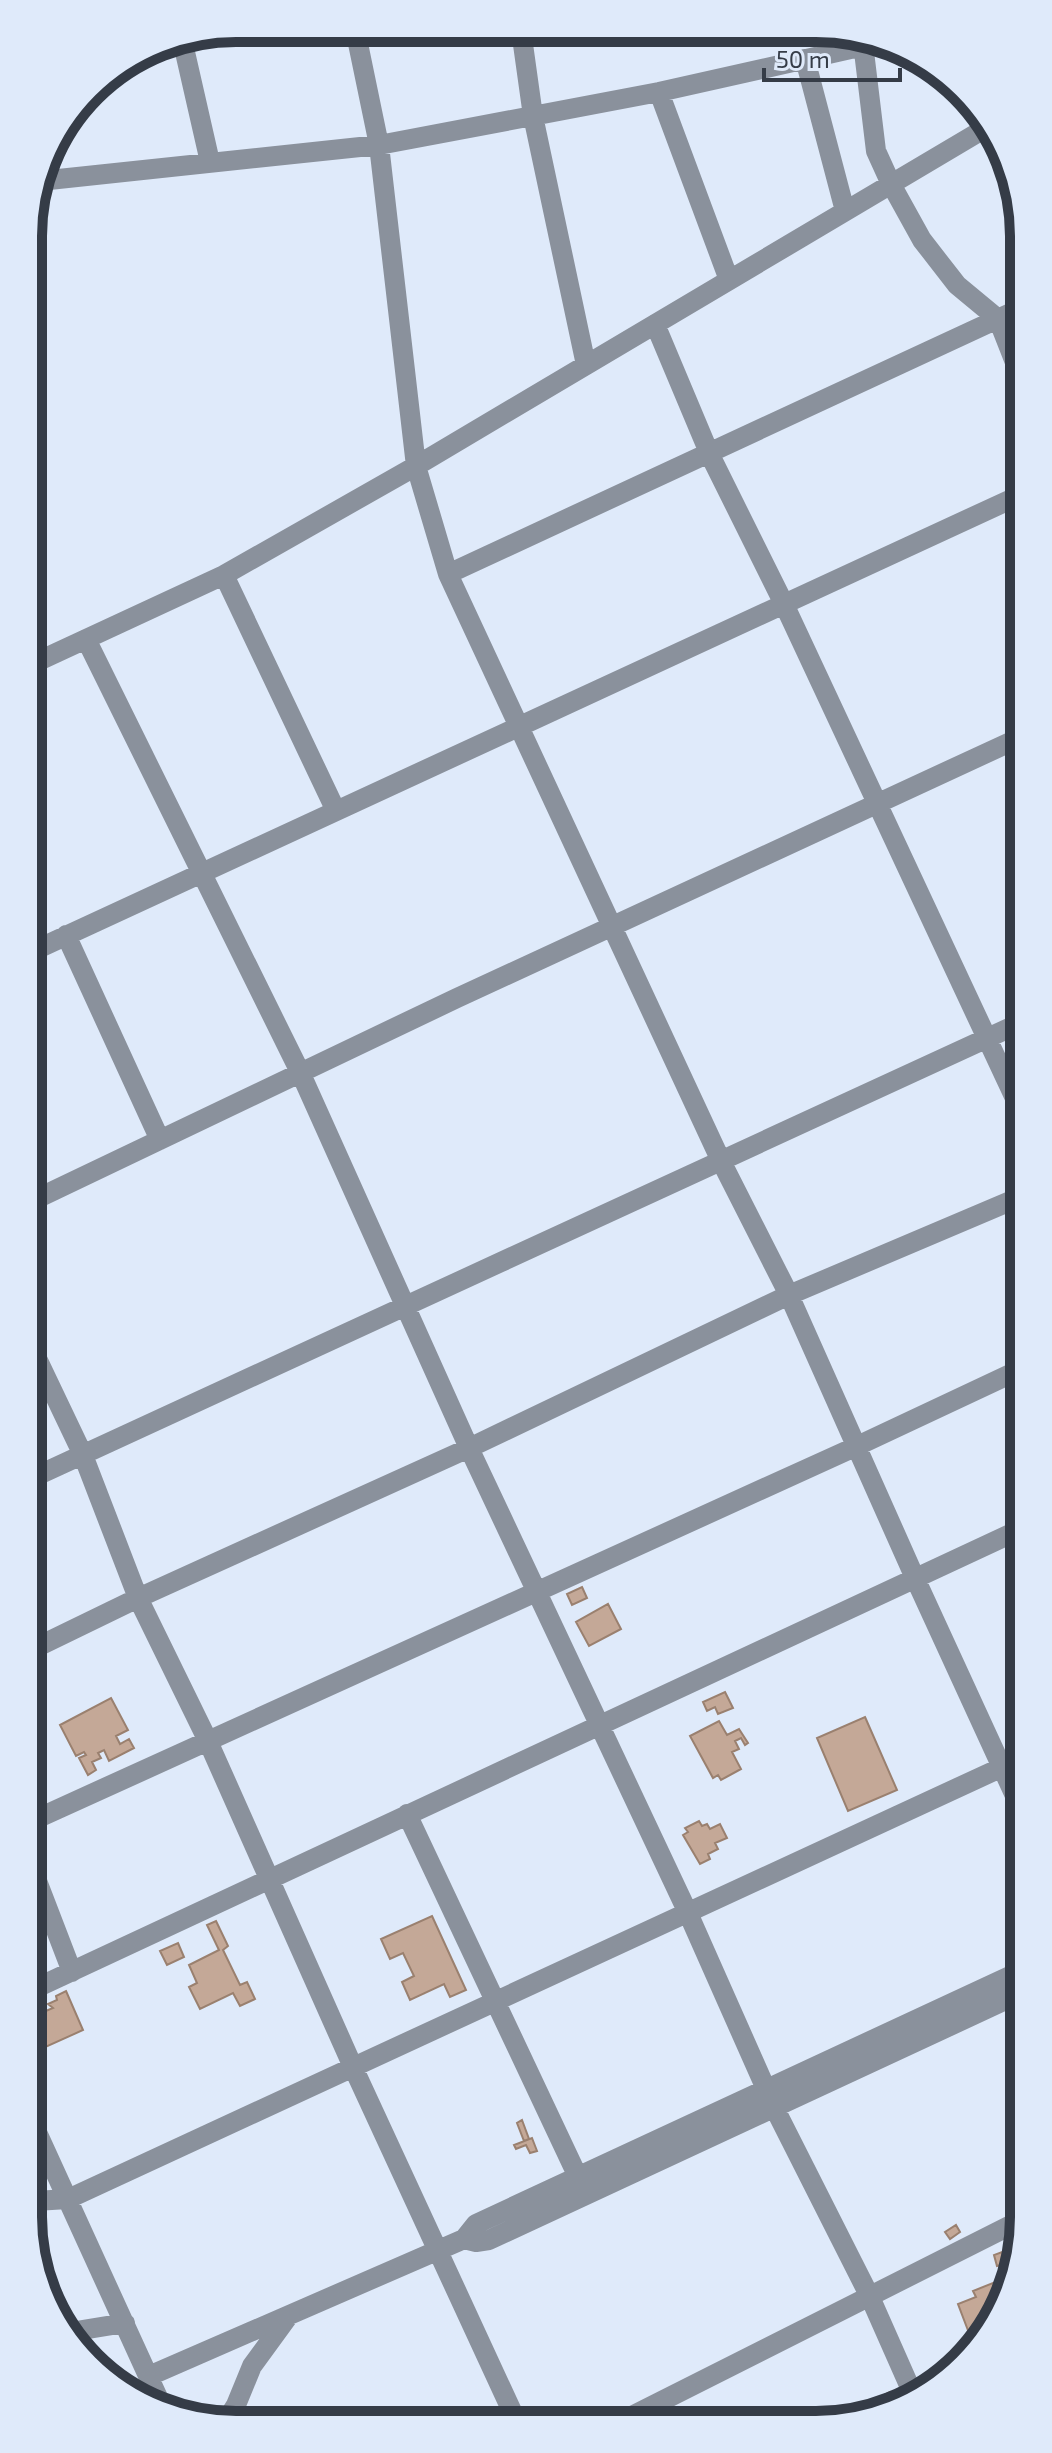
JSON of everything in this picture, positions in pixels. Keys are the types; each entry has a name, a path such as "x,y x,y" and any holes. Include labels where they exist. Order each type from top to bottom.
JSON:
{"street":[{"path":"358,42 379,145 416,466 448,574 721,1161 789,1295 1010,1785"},
{"path":"523,42 533,116 586,365"},
{"path":"50,180 379,145 659,92 805,59 848,45"},
{"path":"864,48 876,151 891,184 922,240 957,285 998,319 1010,350"},
{"path":"184,49 210,162"},
{"path":"805,59 845,211"},
{"path":"659,92 729,280"},
{"path":"42,659 224,575 416,466 979,132"},
{"path":"448,574 1010,313"},
{"path":"655,324 710,455 784,604 1010,1087"},
{"path":"42,947 1010,500"},
{"path":"224,575 336,811"},
{"path":"86,639 301,1074 469,1448 688,1913 770,2098 870,2297 910,2387"},
{"path":"42,1196 613,925 1010,742"},
{"path":"66,935 160,1140"},
{"path":"42,1473 1010,1028"},
{"path":"42,1645 469,1448 789,1295 1010,1201"},
{"path":"42,1369 83,1455 138,1598 207,1739 353,2067 512,2411"},
{"path":"42,1816 1010,1374"},
{"path":"42,1985 1010,1534"},
{"path":"42,2201 68,2199 1010,1764"},
{"path":"407,1814 578,2177"},
{"path":"42,1894 72,1972"},
{"path":"464,2239 476,2242 489,2240 1010,1977"},
{"path":"149,2376 464,2239 476,2224 578,2177 1010,1997"},
{"path":"42,2143 156,2393"},
{"path":"642,2411 1010,2226"},
{"path":"232,2411 252,2366 289,2315"},
{"path":"79,2331 125,2323"}],"building":[{"path":"582,1587 587,1598 572,1605 567,1594"},
{"path":"608,1604 621,1629 589,1646 576,1622"},
{"path":"725,1692 733,1708 718,1714 715,1707 707,1711 703,1702"},
{"path":"111,1698 128,1730 116,1736 120,1744 129,1739 134,1748 109,1761 104,1750 98,1753 101,1758 92,1762 96,1770 88,1775 79,1758 86,1755 84,1752 76,1756 60,1725"},
{"path":"865,1717 897,1790 848,1811 817,1738"},
{"path":"719,1721 727,1735 739,1729 748,1743 745,1745 741,1738 735,1741 739,1749 732,1752 741,1769 721,1780 718,1775 713,1778 690,1736"},
{"path":"699,1821 710,1829 720,1824 727,1838 715,1843 718,1849 708,1854 710,1859 700,1864 683,1835 688,1832 685,1828"},
{"path":"432,1916 466,1990 450,1997 444,1984 410,2000 402,1982 414,1976 403,1953 390,1959 381,1939"},
{"path":"216,1921 228,1946 223,1950 240,1985 247,1982 255,1999 240,2006 233,1993 200,2009 189,1987 197,1983 189,1965 219,1950 207,1925"},
{"path":"178,1943 184,1957 167,1965 160,1951"},
{"path":"66,1991 83,2030 42,2049 42,2013 53,2008 48,2004 57,2000 56,1996"},
{"path":"522,2120 529,2139 524,2141 517,2123"},
{"path":"532,2138 537,2151 530,2153 526,2145 516,2149 514,2145"},
{"path":"956,2225 960,2232 950,2239 945,2232"},
{"path":"1002,2252 1004,2264 997,2266 994,2255"},
{"path":"998,2282 990,2303 969,2333 958,2304 976,2297 973,2291"},
{"path":"890,2392 892,2395 867,2404 864,2405"}]}
